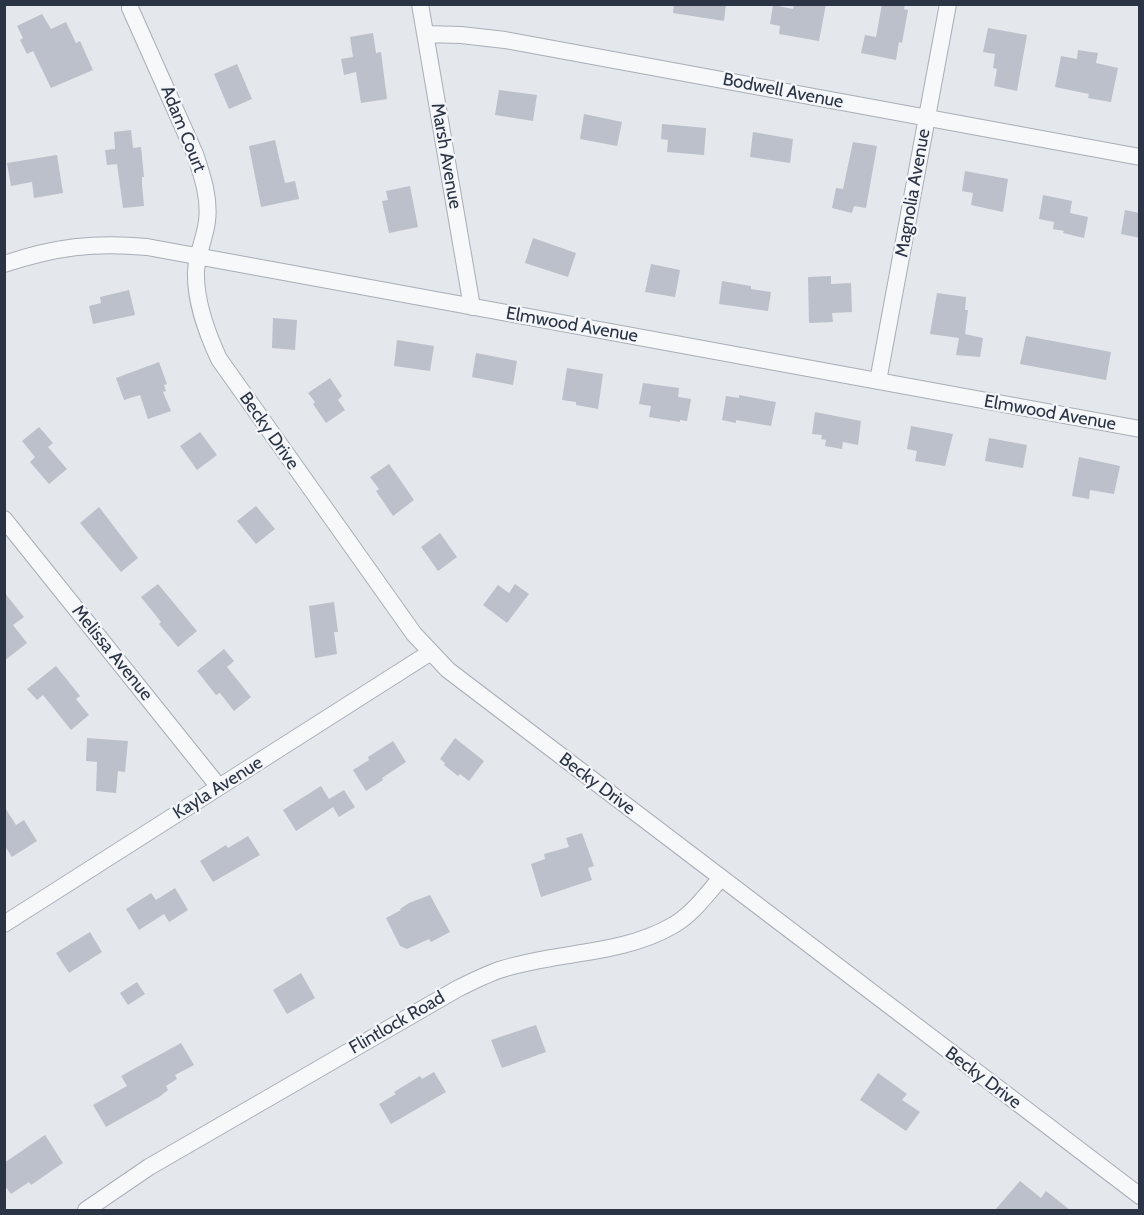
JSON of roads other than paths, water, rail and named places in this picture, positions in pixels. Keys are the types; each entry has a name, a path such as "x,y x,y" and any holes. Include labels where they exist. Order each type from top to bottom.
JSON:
{"street":[{"name":"Marsh Avenue","path":"420,4 472,307"},
{"name":"Magnolia Avenue","path":"878,381 948,4"},
{"name":"Adam Court","path":"128,6 191,144 202,176 207,219 199,256"},
{"name":"Bodwell Avenue","path":"425,34 505,40 1140,157"},
{"name":"Elmwood Avenue","path":"4,264 28,256 90,244 147,247 1140,429"},
{"name":"Becky Drive","path":"199,256 196,270 199,301 207,333 219,359 399,614 448,670 1140,1196"},
{"name":"Melissa Avenue","path":"4,519 219,787"},
{"name":"Kayla Avenue","path":"4,924 431,652"},
{"name":"Flintlock Road","path":"86,1210 158,1161 457,989 499,970 592,952 655,935 674,926 692,912 721,878"}]}
